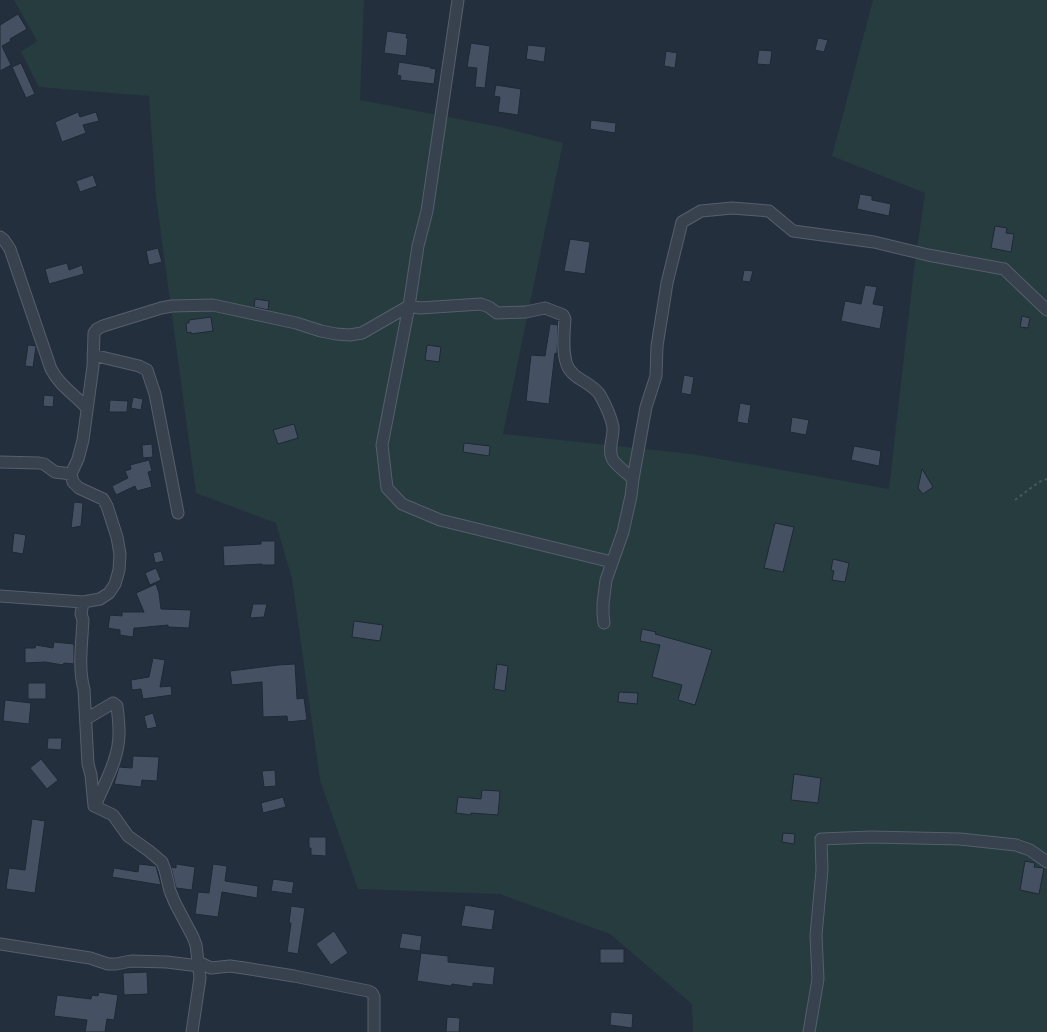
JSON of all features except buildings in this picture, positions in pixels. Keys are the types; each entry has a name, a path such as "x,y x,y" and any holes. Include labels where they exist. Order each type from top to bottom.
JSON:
{"street":[{"path":"458,0 427,211 418,246 409,306 382,445 387,488 402,504 440,520 612,562"},
{"path":"604,623 603,604 606,580 623,532 631,496 646,407 656,376 657,346 667,283 682,222 701,211 732,208 769,211 793,231 874,242 1004,269 1047,310"},
{"path":"0,237 10,249 51,369 56,378 65,388 76,396 86,407"},
{"path":"0,596 83,602 100,599 109,593 115,584 119,570 120,554 117,537 107,506 103,499 79,488 73,482 71,474 78,459 82,440 89,392 94,333 97,329 103,326 161,308 172,306 214,305 296,322 307,327 336,334 350,335 362,332 409,306 420,308 481,304 489,307 497,313 526,312 545,308 563,315 565,319 565,358 568,366 572,373 594,387 600,395 613,428 611,452 613,460 633,480"},
{"path":"93,355 138,366 147,370 155,394 178,513"},
{"path":"76,396 89,392"},
{"path":"0,462 39,463 44,464 55,472 71,474"},
{"path":"83,602 81,614 83,620 81,664 88,764 91,775 94,806"},
{"path":"86,719 107,705 113,703 117,706 120,731 118,746 112,769 94,806"},
{"path":"94,806 113,815 128,836 162,862 175,904 193,937 198,964 200,978 192,1032"},
{"path":"810,1032 818,979 816,935 822,870 821,839 871,837 960,839 1016,845 1030,850 1047,862"},
{"path":"0,944 90,958 108,964 132,961 198,964 211,968 230,966 294,976 368,991 372,993 374,997 374,1032"},
{"path":"200,978 211,968"}],"path":[{"path":"1015,500 1039,482 1047,479"}],"green space":[{"path":"14,0 364,0 360,100 500,127 563,143 503,434 692,454 889,489 913,277 925,193 832,156 873,0 1047,0 1047,1032 693,1032 692,1004 610,934 500,894 358,889 320,780 292,579 276,523 196,493 156,197 149,96 39,87 21,52 37,41"}]}
